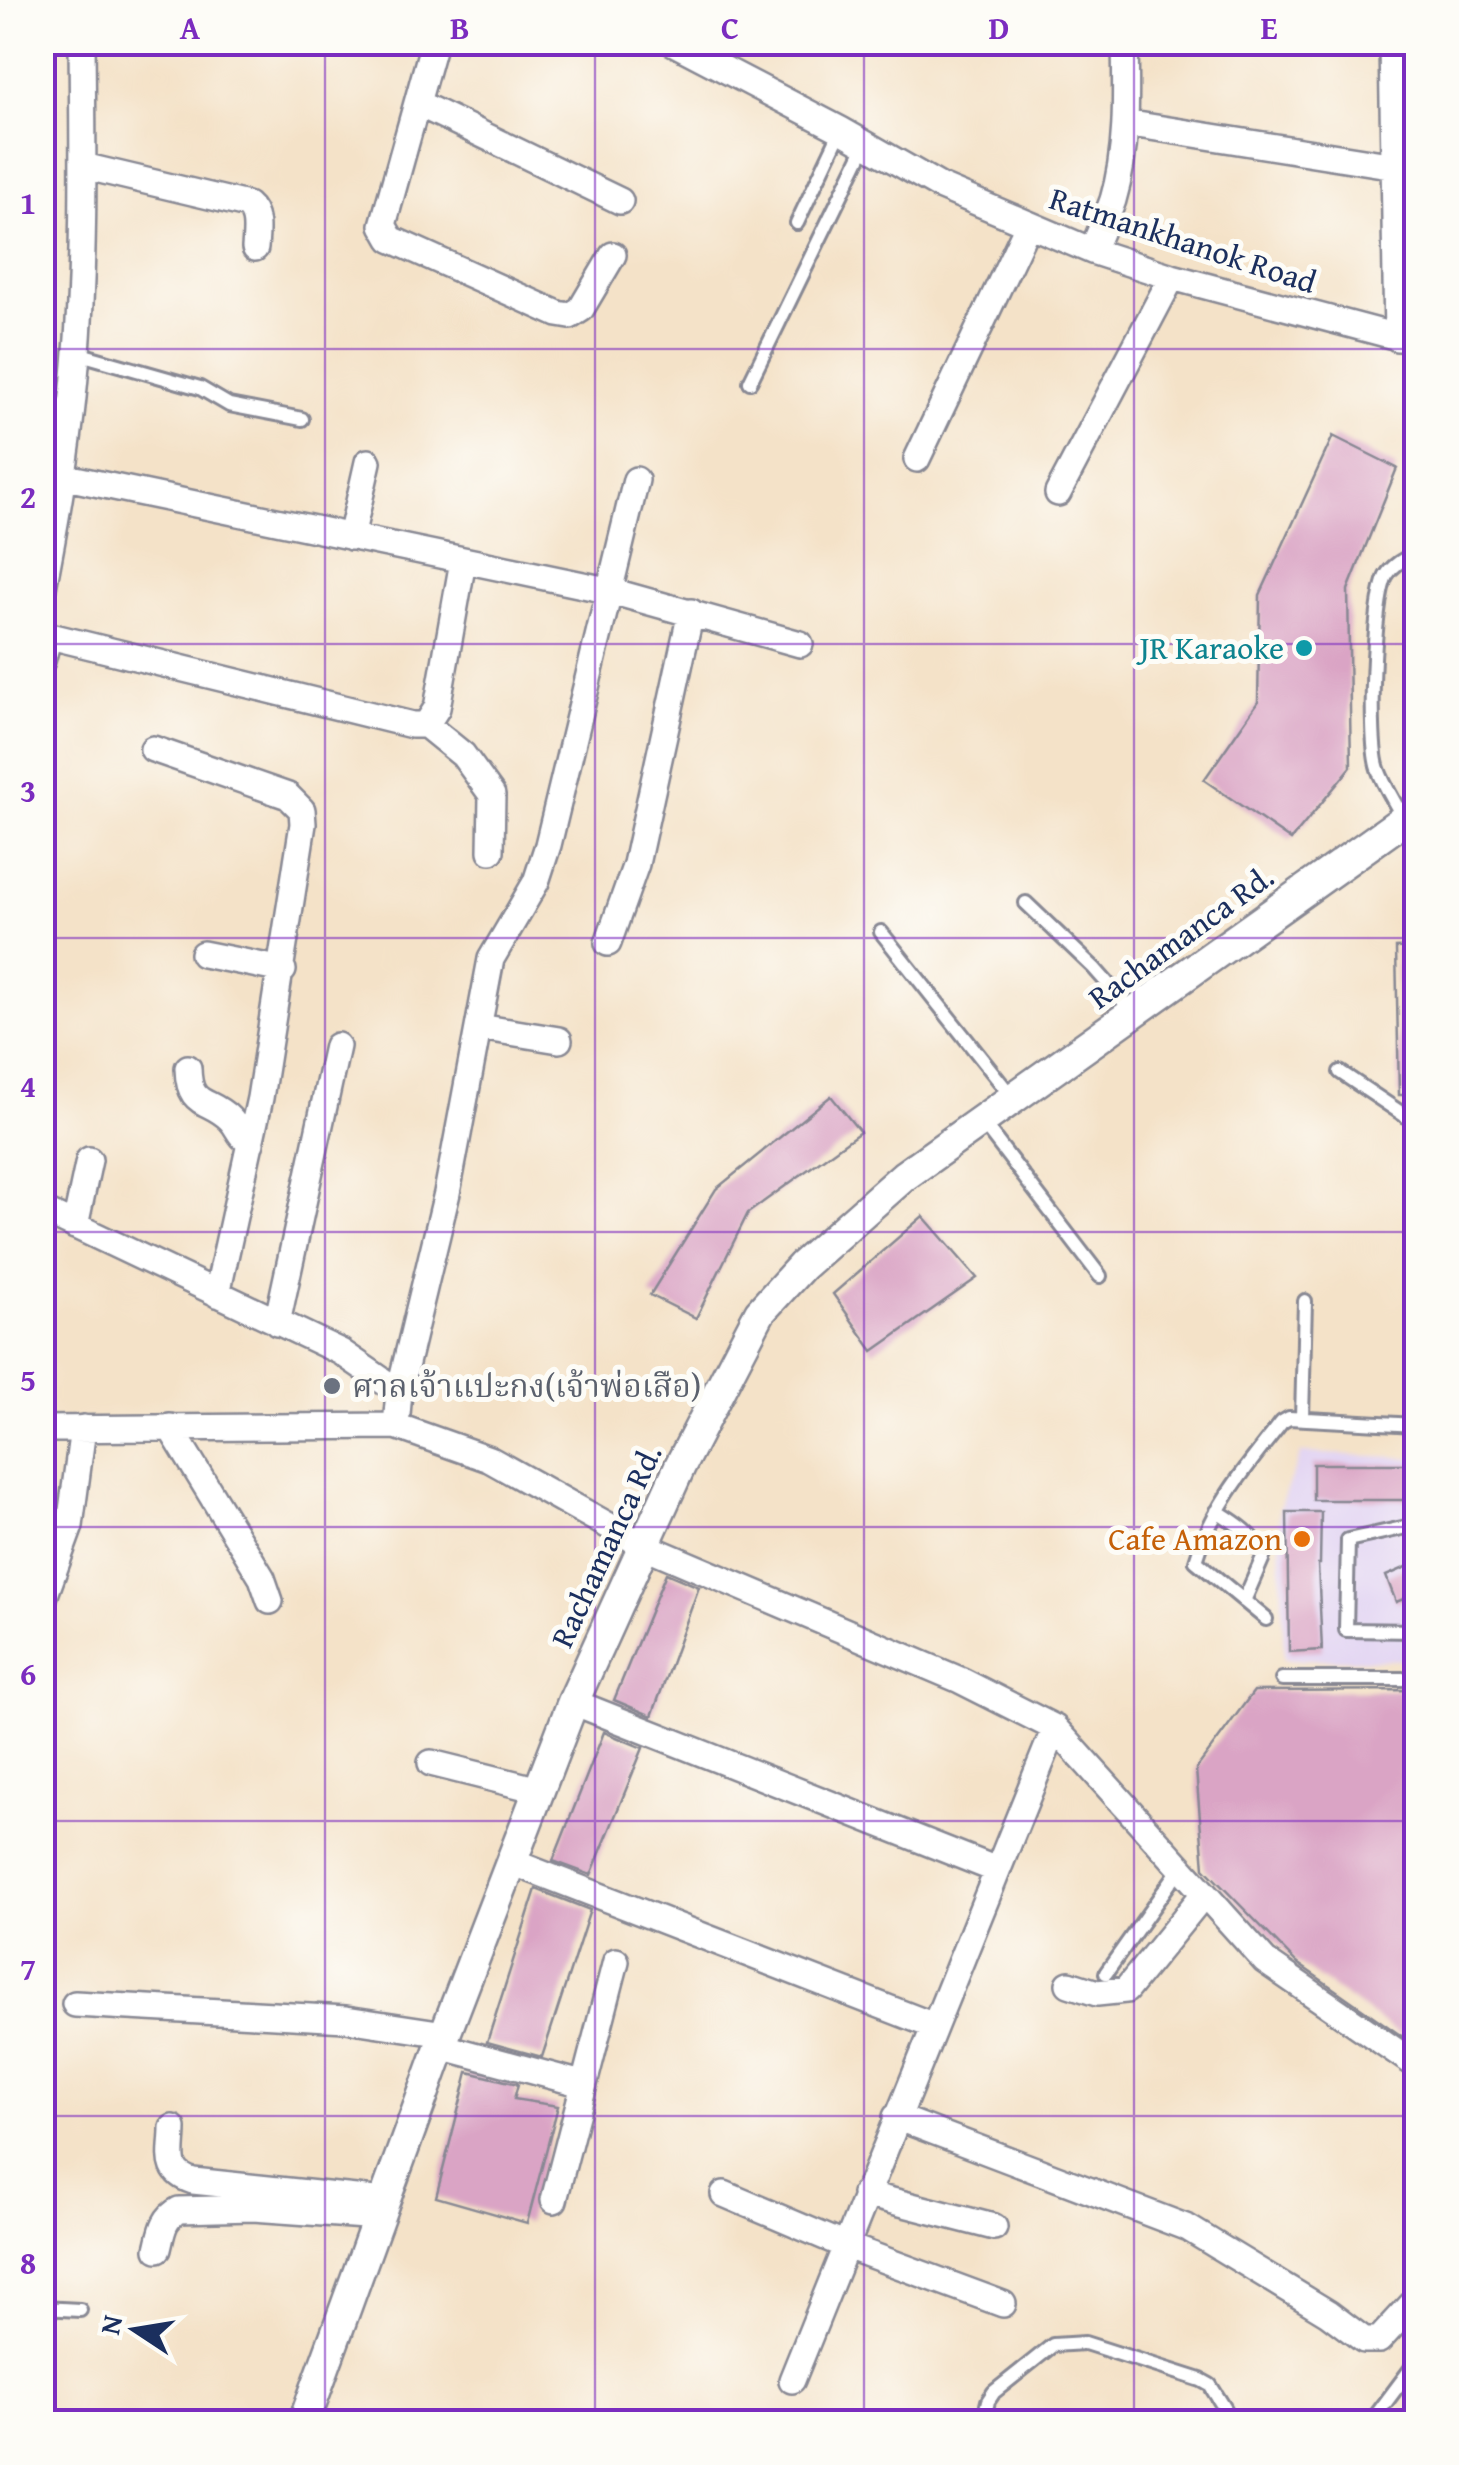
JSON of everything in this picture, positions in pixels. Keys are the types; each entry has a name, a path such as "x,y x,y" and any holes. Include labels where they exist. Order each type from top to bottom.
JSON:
{"street":[{"path":"42,593 54,474 77,352 82,42"},
{"path":"434,42 386,207 383,226 391,239 570,316 581,309 614,255"},
{"name":"Ratmankhanok Road","path":"672,42 941,187 1092,251 1172,278 1407,340"},
{"path":"1092,251 1113,200 1125,123 1125,42"},
{"path":"1392,42 1395,166 1407,340"},
{"path":"419,104 620,201"},
{"path":"1125,123 1395,166"},
{"path":"83,166 246,205 256,221 256,248"},
{"path":"917,459 1028,225"},
{"path":"1058,493 1172,278"},
{"path":"351,537 368,462"},
{"path":"54,474 607,590 800,644"},
{"path":"396,1426 399,1392 448,1193 491,959 536,882 548,844 636,480"},
{"path":"426,726 437,708 462,561"},
{"path":"608,943 632,880 691,612"},
{"path":"42,661 46,635 426,726 463,755 492,794 491,851"},
{"path":"154,750 288,796 302,810 283,970 218,1294"},
{"name":"Rachamanca Rd.","path":"304,2422 442,2040 573,1702 705,1416 760,1312 802,1266 904,1176 1410,816"},
{"path":"202,954 283,970"},
{"path":"478,1027 559,1040"},
{"path":"278,1323 337,1046"},
{"path":"188,1068 196,1098 229,1118 250,1143"},
{"path":"75,1226 89,1160"},
{"path":"42,1210 341,1352 399,1392"},
{"path":"42,1429 396,1426 489,1460 645,1546 960,1680 1055,1728 1265,1961 1416,2065"},
{"path":"170,1427 262,1578 270,1601"},
{"path":"42,1603 70,1526 82,1428"},
{"path":"573,1702 996,1870"},
{"path":"792,2380 1055,1728"},
{"path":"431,1763 540,1790"},
{"path":"512,1862 934,2026"},
{"path":"1069,1984 1097,1993 1126,1990 1204,1894"},
{"path":"554,2200 616,1961"},
{"path":"74,2004 346,2019 442,2040 582,2084"},
{"path":"896,2117 1188,2228 1328,2313 1366,2341 1379,2340 1416,2300"},
{"path":"173,2128 174,2173 193,2182 382,2209"},
{"path":"724,2194 844,2245 1004,2304"},
{"path":"865,2194 994,2227"},
{"path":"158,2249 165,2222 179,2210 382,2209"}],"lane":[{"path":"797,223 840,130"},
{"path":"750,382 866,144"},
{"path":"77,352 200,388 229,405 302,419"},
{"path":"1410,816 1377,768 1373,734 1377,612 1386,577 1398,562 1416,553"},
{"path":"1026,903 1134,1013"},
{"path":"881,932 1014,1099"},
{"path":"1340,1072 1416,1123"},
{"path":"982,1122 1100,1276"},
{"path":"1302,1418 1305,1300"},
{"path":"1266,1618 1196,1561 1205,1533 1232,1486 1282,1422 1302,1418 1416,1425"},
{"path":"1217,1511 1242,1527 1264,1555 1244,1602"},
{"path":"1416,1525 1348,1540 1346,1630 1416,1631"},
{"path":"1282,1679 1416,1679"},
{"path":"1106,1973 1181,1868"},
{"path":"42,2308 80,2310"},
{"path":"983,2422 994,2392 1052,2345 1070,2342 1085,2343 1210,2385 1226,2409 1222,2422"},
{"path":"1371,2422 1416,2362"}],"shaded area":[{"path":"1301,1453 1416,1458 1416,1660 1284,1659 1279,1508"}],"building":[{"name":"JR Karaoke","path":"1333,436 1397,468 1348,590 1351,767 1291,840 1204,780 1258,702 1260,595"},
{"path":"1416,947 1416,1095 1399,1095 1396,948"},
{"path":"831,1096 860,1132 748,1213 696,1318 650,1295 716,1189"},
{"path":"923,1216 977,1278 873,1351 833,1294"},
{"path":"1313,1464 1416,1464 1416,1500 1313,1500"},
{"path":"1287,1512 1321,1512 1318,1564 1322,1650 1289,1652"},
{"path":"1416,1563 1416,1594 1396,1602 1386,1576"},
{"path":"666,1573 699,1587 652,1716 614,1700"},
{"path":"1416,1690 1416,2046 1297,1963 1204,1868 1196,1769 1254,1691"},
{"path":"604,1732 643,1748 591,1875 553,1861"},
{"path":"536,1889 590,1910 542,2057 487,2042"},
{"path":"468,2072 518,2084 514,2099 558,2106 527,2223 436,2197"}],"place":[{"name":"JR Karaoke","path":"1304,648"},
{"name":"ศาลเจ้าแปะกง(เจ้าพ่อเสือ)","path":"332,1386"},
{"name":"Cafe Amazon","path":"1302,1539"}]}
